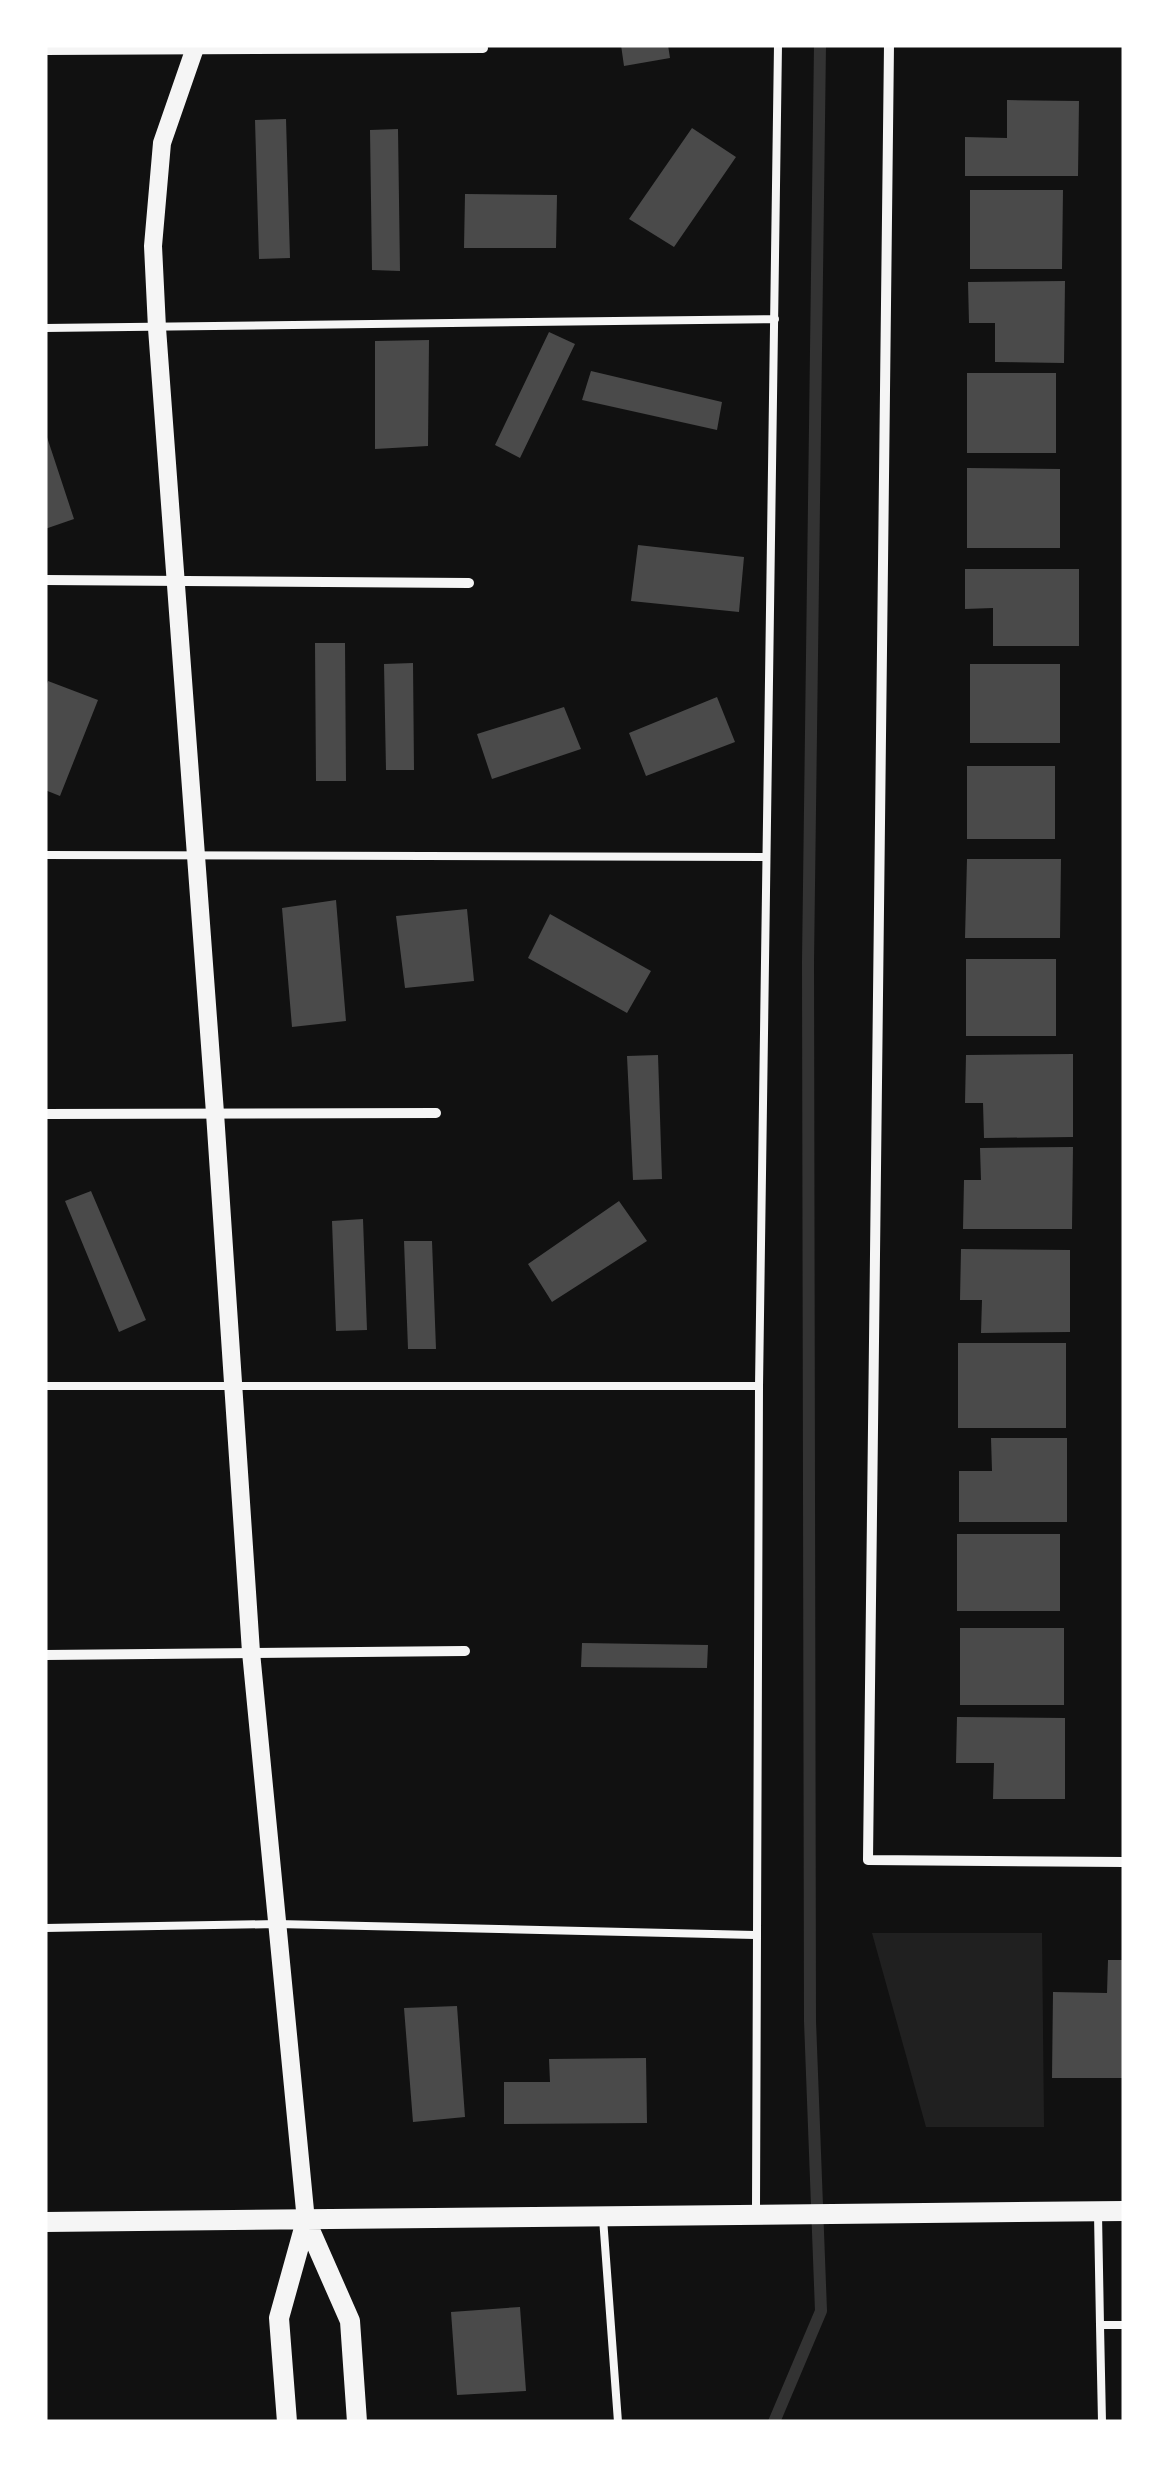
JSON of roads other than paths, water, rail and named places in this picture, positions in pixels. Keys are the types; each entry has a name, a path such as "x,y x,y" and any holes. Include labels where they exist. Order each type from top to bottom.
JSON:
{"main road":[{"path":"45,2222 1124,2211"},
{"path":"286,2422 279,2318 306,2221"},
{"path":"306,2221 350,2321 357,2422"}],"street":[{"path":"888,45 868,1860 1124,1862"},
{"path":"195,47 162,143 153,246 157,328 251,1652 306,2221"},
{"path":"45,50 483,48"},
{"path":"45,580 469,584"},
{"path":"45,1114 436,1113"},
{"path":"45,1656 464,1652"}],"lane":[{"path":"763,2214 755,1936 765,856 778,45"},
{"path":"45,328 775,319"},
{"path":"45,855 765,856"},
{"path":"45,1386 759,1386"},
{"path":"45,1928 277,1924 755,1936"},
{"path":"1098,2211 1102,2422"},
{"path":"603,2218 618,2422"},
{"path":"1100,2325 1124,2325"}],"waterway":[{"path":"774,2422 821,2311 810,2021 808,962 820,45"}]}
